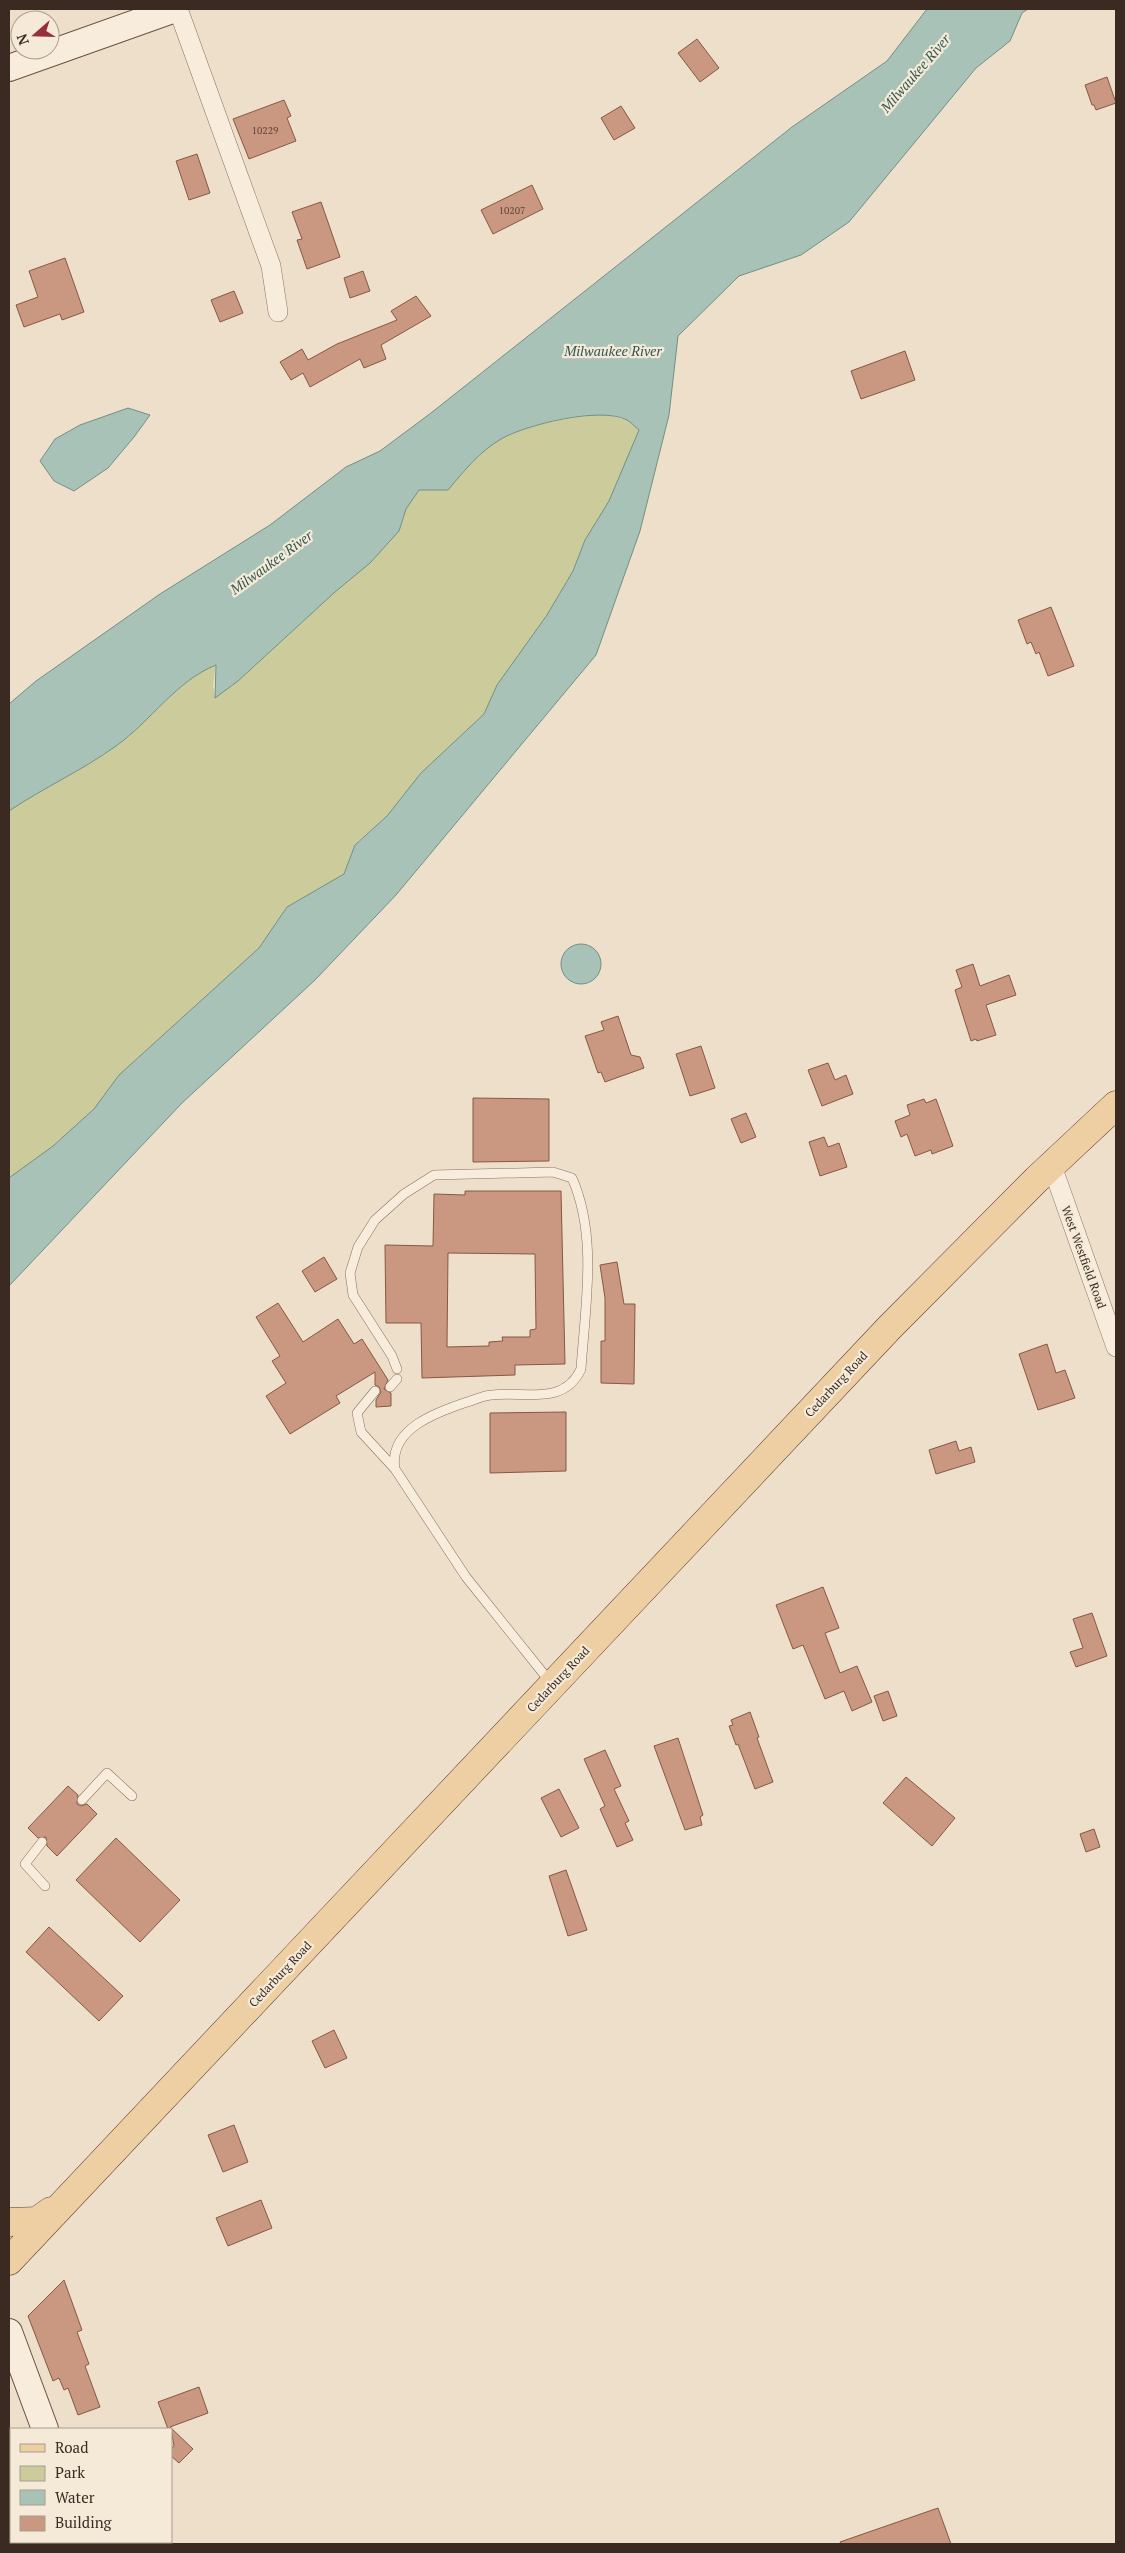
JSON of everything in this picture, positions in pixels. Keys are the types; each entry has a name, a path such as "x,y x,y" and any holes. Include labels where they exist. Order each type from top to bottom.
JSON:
{"main road":[{"name":"Cedarburg Road","path":"9,2261 890,1327 1116,1105"},
{"path":"9,2222 37,2221 67,2200"}],"street":[{"path":"9,68 176,9 271,266 278,312"},
{"name":"West Westfield Road","path":"1052,1166 1116,1347"},
{"path":"9,2332 45,2428"},
{"path":"9,2368 32,2393"}],"lane":[{"path":"396,1469 394,1458 407,1432 435,1412 491,1394 546,1394 566,1389 576,1381 581,1369 587,1254 579,1195 572,1178 553,1172 434,1175 404,1194 375,1220 358,1247 350,1273 353,1295 392,1356 397,1369"},
{"path":"390,1387 397,1379"},
{"path":"375,1391 357,1413 361,1432 396,1469 466,1577 553,1685"},
{"path":"82,1800 107,1773 132,1796"},
{"path":"42,1842 25,1864 45,1886"}],"green space":[{"path":"603,414 627,420 639,430 609,501 585,540 573,571 547,615 497,685 484,714 421,773 387,816 355,844 344,874 287,907 259,948 119,1075 94,1109 53,1146 9,1179 9,811 91,763 116,746 188,681 201,672 216,664 213,686 215,697 238,681 335,592 370,563 399,531 406,509 419,490 448,490 486,449 513,433 550,422"}],"water":[{"name":"Milwaukee River","path":"927,9 1028,9 1022,13 1010,41 976,68 849,222 801,255 739,276 678,336 669,415 640,531 596,655 396,895 315,980 182,1103 9,1286 9,1178 53,1146 94,1109 119,1075 259,948 287,907 344,874 355,845 387,816 421,773 484,714 497,685 547,615 573,571 585,540 609,501 639,430 627,420 615,416 582,416 527,428 501,439 479,456 448,490 419,490 406,509 399,531 370,563 335,592 238,681 215,698 216,665 202,672 176,691 116,746 9,811 9,704 36,681 160,594 270,525 346,467 380,451 431,413 792,127 887,61"},
{"path":"128,408 150,415 108,468 74,491 54,481 40,461 55,439 80,425"},
{"path":"585,944 592,947 598,953 601,964 600,972 592,981 585,984 577,984 570,981 562,972 561,960 564,953 573,945"}],"building":[{"path":"697,39 719,68 700,82 678,53"},
{"path":"1107,77 1116,103 1096,110 1094,105 1092,105 1085,85"},
{"path":"284,100 291,116 287,118 296,141 249,159 233,119"},
{"path":"621,106 635,128 614,140 601,118"},
{"path":"197,154 210,193 189,200 176,161"},
{"path":"532,185 543,209 493,234 481,210"},
{"path":"321,202 340,257 307,269 297,240 302,239 292,212"},
{"path":"65,258 84,312 62,320 60,314 24,327 16,305 38,297 29,271"},
{"path":"363,271 370,291 350,298 344,278"},
{"path":"234,291 243,313 220,322 211,300"},
{"path":"416,296 431,316 381,345 386,359 364,368 360,359 310,387 303,373 291,380 280,362 302,349 308,360 337,344 397,320 391,311"},
{"path":"905,351 915,380 861,399 851,371"},
{"path":"1051,607 1074,666 1048,676 1039,652 1036,654 1031,642 1027,644 1018,620"},
{"path":"973,964 980,986 1009,975 1016,995 986,1005 996,1035 977,1041 976,1039 971,1041 955,990 962,987 956,970"},
{"path":"618,1016 631,1055 640,1057 644,1068 605,1082 601,1072 598,1073 585,1036 604,1030 601,1022"},
{"path":"701,1046 715,1088 690,1096 676,1054"},
{"path":"828,1063 835,1080 846,1075 853,1094 822,1106 808,1070"},
{"path":"473,1098 549,1099 549,1161 473,1162"},
{"path":"924,1099 926,1103 936,1099 953,1146 932,1154 931,1150 915,1156 907,1134 901,1137 895,1121 910,1115 907,1105"},
{"path":"746,1113 756,1137 741,1143 731,1119"},
{"path":"824,1137 828,1147 839,1143 847,1167 820,1176 809,1142"},
{"path":"465,1191 561,1191 565,1364 515,1365 515,1375 422,1378 421,1323 386,1323 385,1245 433,1246 434,1194 465,1195","holes":["448,1253 535,1254 536,1329 530,1330 530,1337 502,1337 503,1341 489,1342 489,1346 447,1347"]},
{"path":"324,1257 337,1279 315,1292 302,1271"},
{"path":"617,1262 624,1304 635,1304 634,1384 601,1383 601,1341 605,1341 605,1298 600,1265"},
{"path":"278,1303 303,1342 338,1319 354,1344 362,1339 388,1380 384,1389 391,1393 391,1406 376,1407 376,1400 381,1392 379,1387 375,1385 375,1372 336,1396 340,1403 290,1434 266,1396 286,1383 272,1361 280,1356 256,1317"},
{"path":"1047,1344 1056,1373 1065,1370 1075,1398 1038,1410 1019,1354"},
{"path":"566,1412 566,1471 490,1473 490,1413"},
{"path":"956,1441 959,1451 971,1447 975,1462 936,1474 929,1450"},
{"path":"823,1587 839,1628 825,1633 840,1673 857,1666 872,1702 852,1711 844,1691 825,1699 803,1645 793,1649 776,1605"},
{"path":"1092,1613 1107,1656 1076,1667 1070,1652 1083,1648 1073,1619"},
{"path":"888,1691 897,1716 883,1721 874,1696"},
{"path":"750,1712 773,1782 755,1789 729,1726 733,1725 731,1720"},
{"path":"678,1738 703,1815 700,1817 702,1825 685,1830 654,1746"},
{"path":"605,1750 621,1786 614,1789 629,1821 625,1823 633,1840 617,1847 600,1809 605,1806 584,1759"},
{"path":"906,1777 955,1818 932,1846 883,1803"},
{"path":"68,1786 78,1795 77,1804 81,1806 87,1804 97,1814 57,1856 47,1846 46,1837 38,1838 28,1828"},
{"path":"559,1789 579,1828 561,1837 541,1798"},
{"path":"1094,1829 1100,1847 1086,1852 1080,1834"},
{"path":"116,1838 180,1900 140,1942 76,1880"},
{"path":"566,1870 587,1930 568,1936 549,1876"},
{"path":"49,1927 123,1996 99,2021 26,1952"},
{"path":"334,2030 347,2058 325,2068 312,2041"},
{"path":"234,2125 248,2162 223,2172 208,2135"},
{"path":"261,2200 272,2228 228,2246 216,2218"},
{"path":"64,2280 82,2330 77,2332 89,2364 85,2366 100,2407 78,2415 68,2388 64,2390 59,2378 53,2381 28,2316"},
{"path":"199,2387 208,2413 168,2428 158,2402"},
{"path":"172,2429 193,2449 179,2463 172,2457 172,2448 174,2446"},
{"path":"938,2508 951,2544 841,2544 840,2542"}]}
